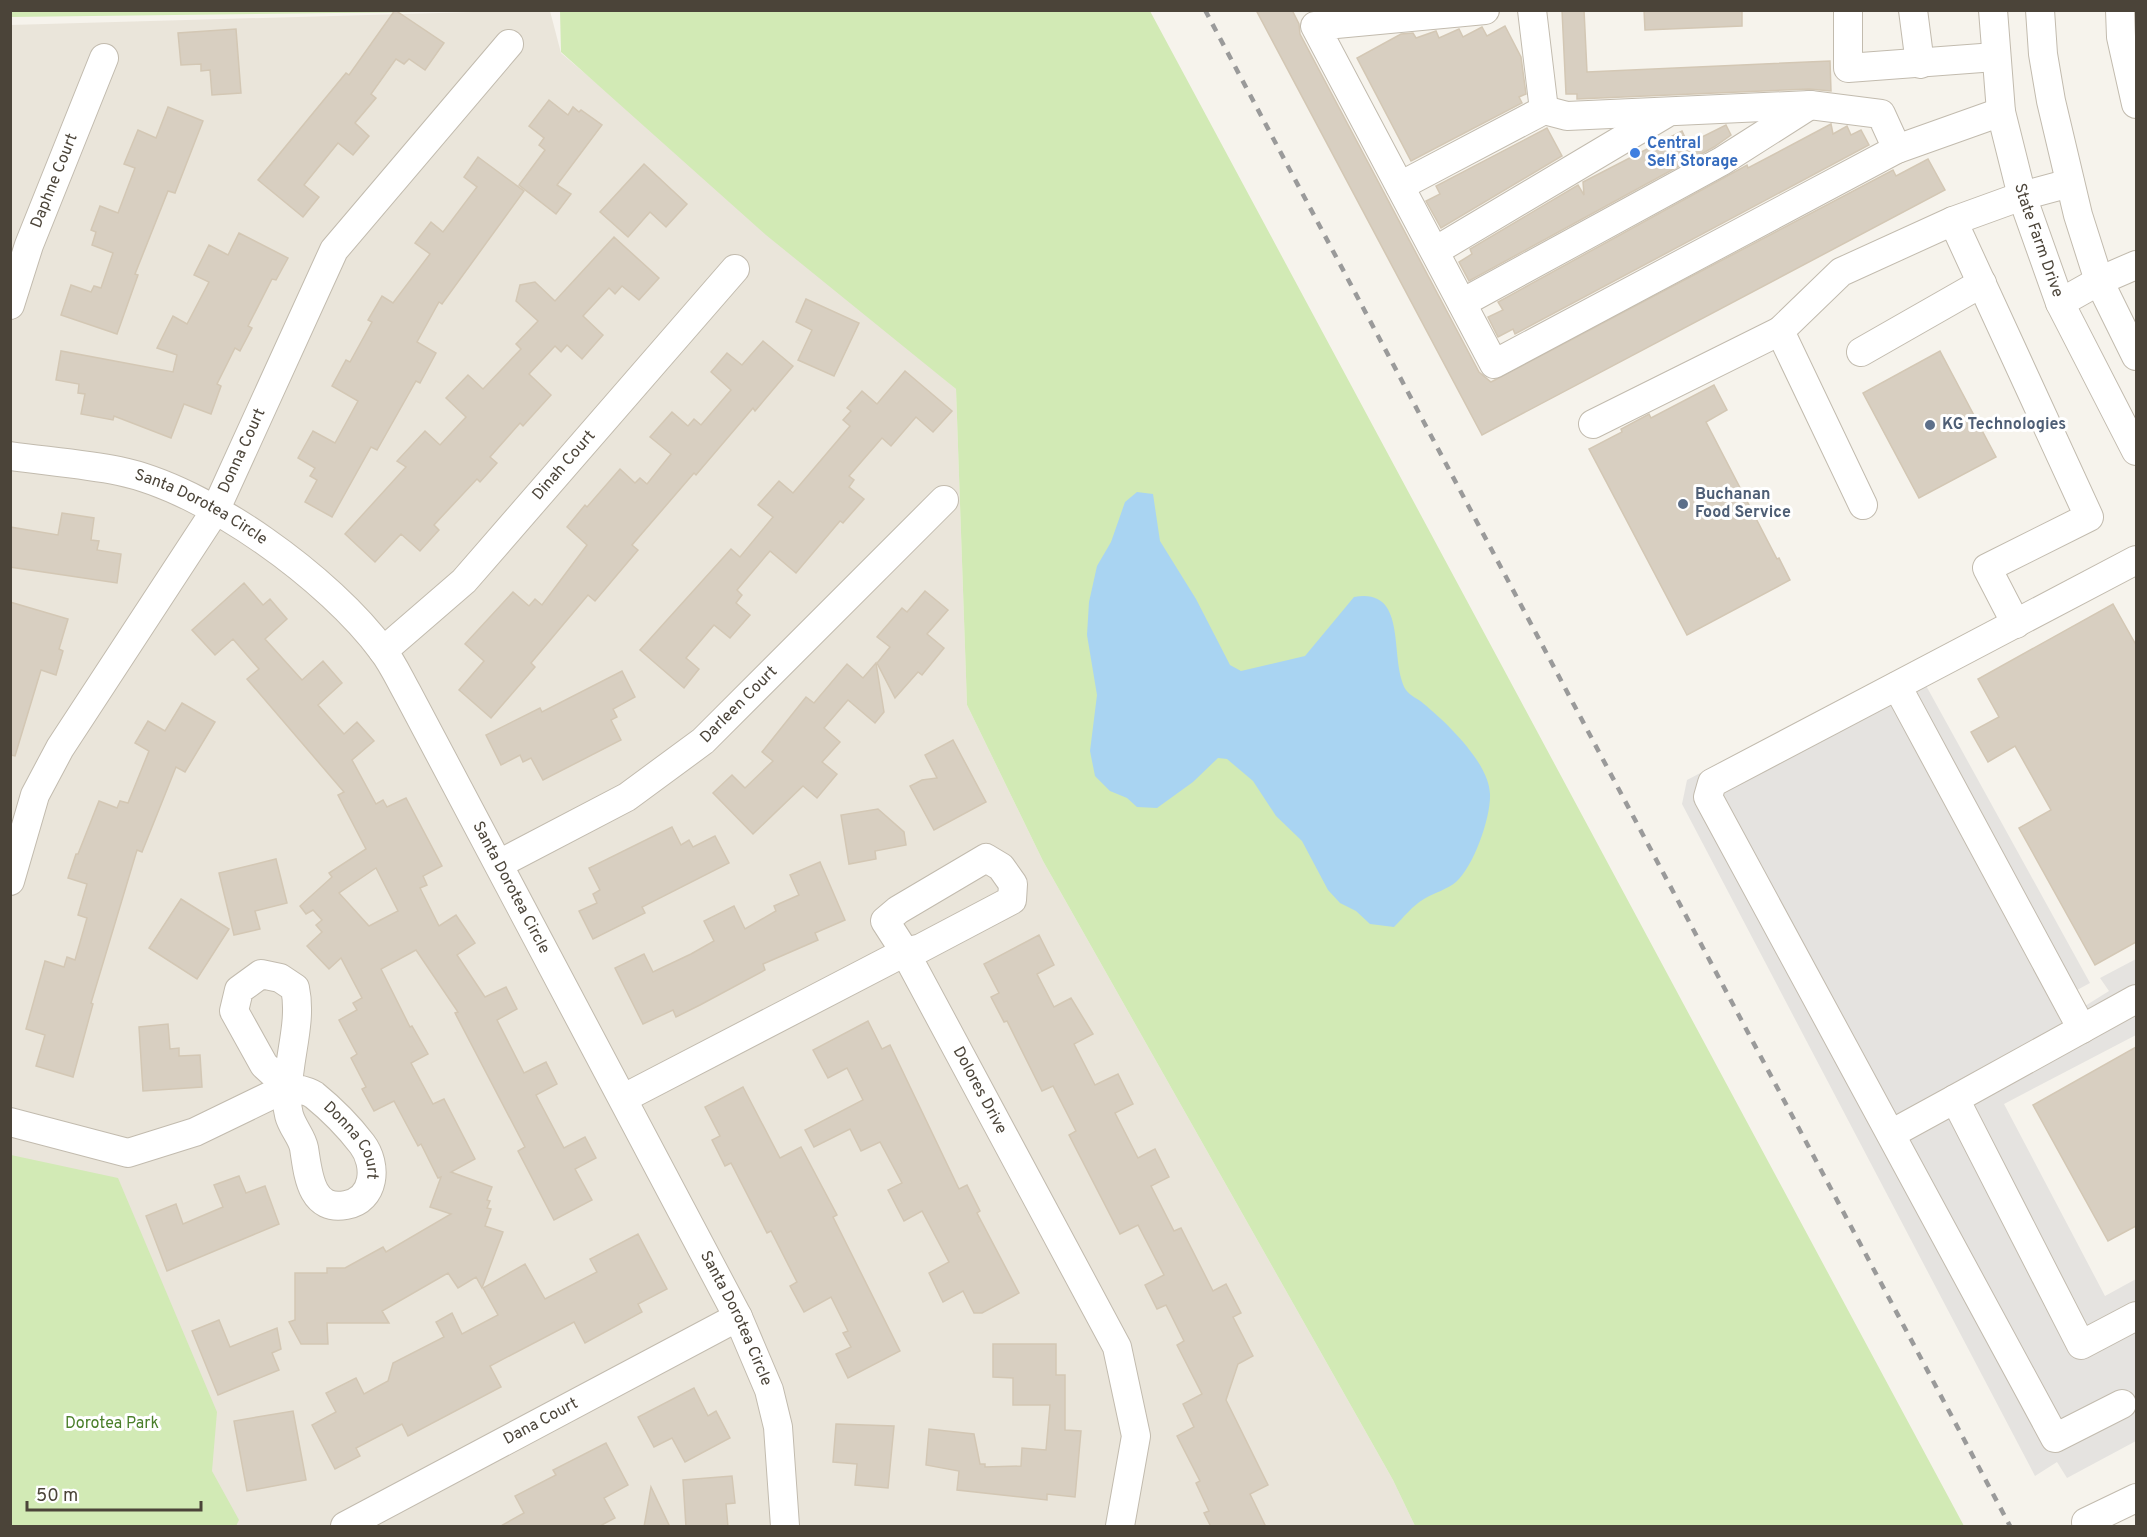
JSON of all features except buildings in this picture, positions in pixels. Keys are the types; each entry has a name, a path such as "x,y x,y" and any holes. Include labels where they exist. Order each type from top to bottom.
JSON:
{"street":[{"path":"1485,10 1315,26 1494,364 1897,148 2001,112"},
{"path":"1532,10 1544,110"},
{"path":"1848,10 1848,68 1995,57"},
{"path":"1913,10 1920,64"},
{"name":"State Farm Drive","path":"1993,10 2001,112 2022,196 2060,303 2136,451"},
{"path":"2040,10 2043,54 2051,101 2070,183 2099,281 2136,356"},
{"path":"2120,10 2121,37 2136,104"},
{"name":"Donna Court","path":"10,881 35,795 60,748 215,511 334,250 509,44"},
{"name":"Daphne Court","path":"10,305 29,245 104,58"},
{"path":"1400,186 1544,110 1567,116 1810,105 1881,114 1897,148"},
{"path":"1462,303 1722,161 1810,105"},
{"path":"1435,251 1669,112"},
{"path":"1593,424 1780,331 1841,272 1953,221 2022,196 2070,183"},
{"path":"1953,221 2090,517 1988,568 2016,624"},
{"path":"2060,303 2099,281 2136,265"},
{"name":"Dinah Court","path":"383,651 464,581 735,269"},
{"path":"1862,352 1982,283"},
{"path":"1780,331 1863,505"},
{"name":"Santa Dorotea Circle","path":"10,456 120,472 176,490 215,511 297,563 344,607 383,651 624,1098 738,1317 769,1390 778,1427 785,1527"},
{"name":"Darleen Court","path":"499,864 627,797 703,741 944,500"},
{"path":"2122,1404 2055,1438 1708,797 1712,783 2136,560"},
{"path":"1897,686 2082,1029"},
{"name":"Dolores Drive","path":"624,1098 905,952 1117,1347 1136,1436 1120,1527"},
{"path":"1891,1134 2136,999"},
{"path":"10,1122 128,1153 195,1132 288,1088"},
{"path":"1955,1099 2081,1345 2136,1316"},
{"name":"Dana Court","path":"345,1527 738,1317"},
{"path":"2089,1527 2086,1522 2136,1498"}],"shaded area":[{"path":"550,11 561,53 956,389 967,705 1043,861 1393,1480 1415,1526 11,1526 10,25"},
{"path":"1913,662 2090,983 2077,990 2085,1006 2109,991 2100,978 2136,959 2136,1035 2004,1104 2105,1296 2136,1279 2136,1441 2067,1478 2057,1462 2035,1476 1682,804 1687,780"}],"green space":[{"path":"10,11 499,11 11,17"},
{"path":"560,11 1150,11 1964,1526 1415,1526 1393,1480 1043,861 967,705 956,389 766,235 561,52"},
{"name":"Dorotea Park","path":"11,1155 118,1178 217,1412 212,1471 239,1520 236,1526 11,1526"}],"water":[{"path":"1137,492 1153,494 1160,541 1196,599 1230,665 1241,671 1305,656 1354,597 1372,597 1383,603 1390,614 1401,677 1406,690 1455,733 1475,757 1488,782 1490,804 1475,853 1463,875 1456,882 1420,902 1394,927 1370,924 1356,911 1340,903 1328,890 1302,841 1276,816 1253,781 1227,759 1218,758 1193,782 1157,808 1137,807 1127,798 1110,791 1095,776 1090,751 1097,695 1087,635 1089,602 1097,566 1111,542 1125,502"}],"railway":[{"path":"1205,10 2010,1526"}],"place":[{"name":"Central Self Storage","path":"1635,153"},
{"name":"KG Technologies","path":"1930,425"},
{"name":"Buchanan Food Service","path":"1683,504"}]}
